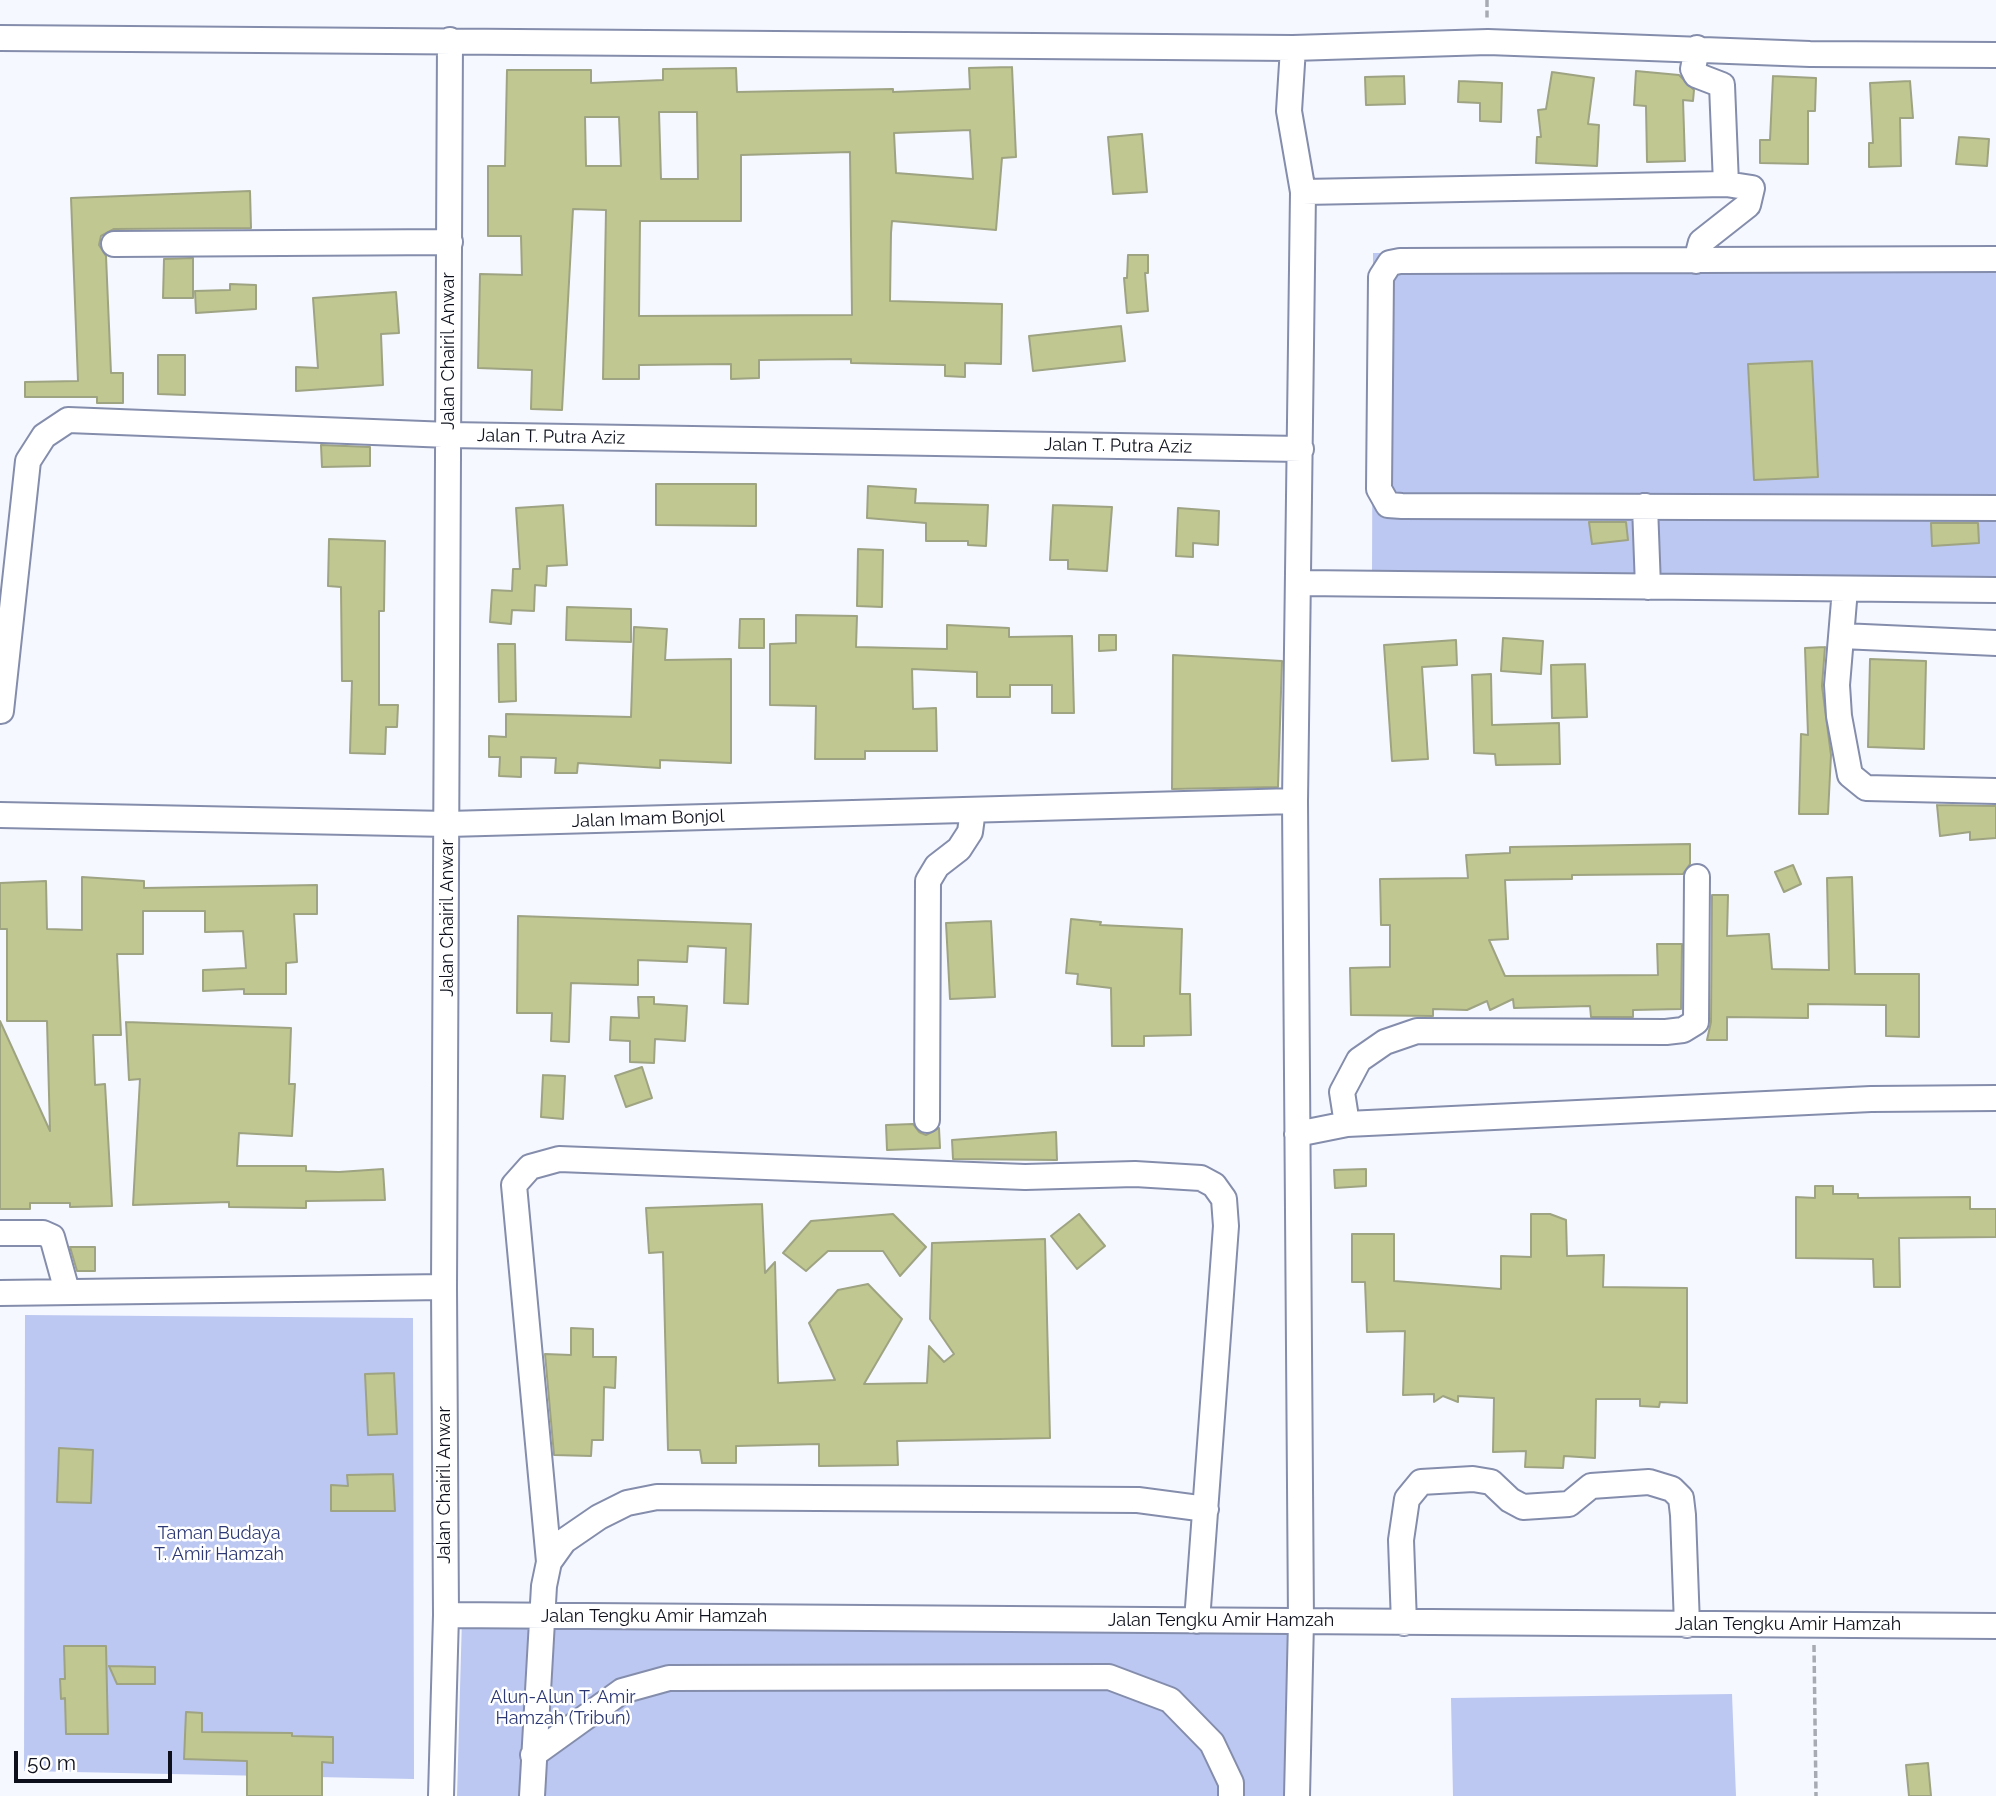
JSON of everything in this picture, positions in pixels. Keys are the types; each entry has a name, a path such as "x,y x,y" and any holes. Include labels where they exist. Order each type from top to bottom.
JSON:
{"street":[{"path":"0,38 1293,48 1488,42 1811,54 1996,55"},
{"name":"Jalan Chairil Anwar","path":"441,1796 446,1615 444,1287 450,40"},
{"path":"1293,48 1289,111 1303,192 1300,583 1295,801 1301,1621 1297,1796"},
{"path":"1697,48 1693,69 1696,75 1722,85 1726,184"},
{"path":"1303,192 1726,184 1752,188 1748,205 1701,242 1696,261"},
{"path":"114,244 450,242"},
{"path":"1996,260 1390,263 1381,277 1379,489 1388,505 1828,510 1996,508"},
{"name":"Jalan T. Putra Aziz","path":"1,711 28,461 44,436 68,420 449,435 1301,449"},
{"path":"1645,506 1648,587"},
{"path":"1300,583 1996,590"},
{"path":"1846,589 1839,716 1847,765 1857,784 1880,789 1996,791"},
{"path":"1842,636 1996,643"},
{"name":"Jalan Imam Bonjol","path":"0,816 448,824 1295,801"},
{"path":"927,1120 929,881 937,866 959,849 970,832 973,810"},
{"path":"1347,1124 1342,1092 1359,1060 1385,1042 1417,1031 1666,1032 1683,1030 1696,1022 1697,877"},
{"path":"1297,1134 1347,1124 1871,1099 1996,1098"},
{"path":"532,1796 544,1586 549,1562 514,1185 530,1167 559,1159 1025,1177 1135,1174 1201,1178 1214,1185 1224,1199 1226,1226 1197,1621"},
{"path":"0,1233 43,1233 52,1237 67,1292"},
{"path":"0,1293 444,1287"},
{"path":"1404,1623 1401,1540 1407,1499 1422,1482 1473,1479 1491,1482 1510,1500 1523,1507 1569,1504 1591,1486 1649,1482 1672,1489 1681,1498 1684,1515 1687,1625"},
{"path":"549,1562 564,1541 599,1517 627,1503 657,1497 1138,1500 1206,1509"},
{"name":"Jalan Tengku Amir Hamzah","path":"446,1615 1996,1626"},
{"path":"533,1755 622,1691 668,1678 1109,1677 1170,1700 1212,1742 1231,1783 1231,1796"}],"path":[{"path":"1814,1626 1816,1796"}],"green space":[{"path":"1996,250 1996,583 1372,578 1373,253"},
{"name":"Taman Budaya T. Amir Hamzah","path":"25,1315 413,1318 414,1779 24,1771"},
{"name":"Alun-Alun T. Amir Hamzah (Tribun)","path":"462,1618 1295,1627 1291,1796 457,1796"},
{"path":"1732,1694 1736,1796 1453,1796 1451,1698"}],"building":[{"path":"1012,67 1016,157 1002,158 996,230 892,221 890,301 1002,304 1001,364 965,363 965,377 945,376 945,365 851,363 851,359 759,360 759,378 731,379 731,364 639,365 639,379 603,379 606,210 573,209 562,410 531,409 532,370 478,368 480,274 522,275 521,236 488,236 488,166 505,166 507,70 591,70 591,83 663,80 663,69 736,68 737,92 893,89 893,92 970,89 969,68","holes":["659,112 697,112 698,179 661,179","585,117 619,117 621,166 586,166","970,130 973,179 896,173 894,133","850,152 852,315 639,316 640,221 741,221 741,155"]},
{"path":"1636,71 1679,75 1694,90 1693,101 1683,100 1685,161 1647,162 1646,106 1634,105"},
{"path":"1552,72 1594,78 1588,124 1599,125 1597,166 1536,163 1537,137 1541,137 1538,110 1546,109"},
{"path":"1404,76 1405,104 1366,105 1365,77"},
{"path":"1773,76 1816,78 1815,111 1808,111 1808,164 1760,163 1760,140 1770,140"},
{"path":"1459,81 1502,83 1501,122 1480,121 1480,103 1458,102"},
{"path":"1910,81 1913,118 1900,118 1901,166 1869,167 1869,143 1873,143 1870,83"},
{"path":"1142,134 1147,192 1113,194 1108,137"},
{"path":"1959,137 1989,139 1987,166 1956,164"},
{"path":"250,191 251,228 114,229 101,236 99,245 106,256 111,373 123,373 123,403 97,403 97,397 25,397 25,382 78,381 71,198"},
{"path":"1128,255 1148,255 1148,273 1145,273 1148,311 1127,313 1124,278 1127,278"},
{"path":"193,258 193,298 163,298 164,259"},
{"path":"230,284 256,285 256,309 196,313 195,291 230,290"},
{"path":"396,292 399,333 381,334 383,385 296,391 296,367 318,368 313,298"},
{"path":"1121,326 1125,361 1033,371 1029,336"},
{"path":"158,355 185,355 185,395 158,394"},
{"path":"1812,361 1818,477 1754,480 1748,364"},
{"path":"321,445 370,447 370,466 322,467"},
{"path":"656,484 756,484 756,526 656,525"},
{"path":"868,486 916,489 915,503 988,505 986,546 968,545 968,541 926,541 926,523 867,518"},
{"path":"563,505 567,565 547,566 546,586 535,585 534,611 512,610 511,624 490,622 492,590 512,591 513,569 520,569 516,508"},
{"path":"1053,505 1112,507 1107,571 1068,569 1068,560 1050,560"},
{"path":"1178,508 1219,511 1218,545 1193,543 1193,557 1176,556"},
{"path":"1589,522 1626,522 1628,540 1592,544"},
{"path":"1931,523 1978,523 1979,543 1932,546"},
{"path":"329,539 385,541 384,611 379,611 379,705 398,705 397,727 386,727 385,754 350,753 352,681 342,681 341,587 328,586"},
{"path":"858,549 883,550 882,607 857,606"},
{"path":"567,607 631,609 631,642 566,640"},
{"path":"796,615 857,616 856,647 947,649 947,625 1009,628 1009,637 1072,636 1074,713 1052,713 1052,685 1010,685 1010,697 977,697 977,672 912,669 913,709 936,708 937,751 865,751 865,759 815,759 816,706 770,705 770,644 796,643"},
{"path":"740,619 764,619 764,648 739,648"},
{"path":"634,627 667,629 665,660 731,659 731,763 660,760 660,768 578,763 577,773 555,773 556,758 521,757 521,777 499,776 500,757 489,757 489,736 506,737 506,714 631,717"},
{"path":"1099,635 1116,635 1116,650 1099,651"},
{"path":"1503,638 1543,641 1541,674 1501,671"},
{"path":"1456,640 1457,665 1422,667 1428,759 1392,761 1384,645"},
{"path":"498,644 515,644 516,701 499,702"},
{"path":"1825,647 1822,686 1831,755 1828,814 1799,814 1801,734 1808,735 1805,648"},
{"path":"1173,655 1282,661 1278,787 1172,789"},
{"path":"1870,659 1926,661 1924,749 1868,747"},
{"path":"1585,664 1587,717 1552,718 1551,665"},
{"path":"1491,674 1492,725 1559,723 1560,764 1496,765 1495,754 1474,753 1472,675"},
{"path":"1937,805 1996,806 1996,838 1970,840 1970,832 1940,836"},
{"path":"1690,844 1690,864 1683,874 1572,875 1572,879 1505,880 1508,939 1489,940 1505,976 1658,975 1657,944 1682,944 1681,1009 1633,1010 1633,1017 1591,1017 1590,1006 1514,1008 1513,999 1490,1010 1487,1001 1467,1010 1433,1009 1433,1016 1351,1015 1350,968 1390,967 1390,925 1381,925 1380,879 1468,878 1466,855 1510,853 1510,847"},
{"path":"1793,865 1801,884 1784,892 1775,872"},
{"path":"82,877 144,881 144,888 317,885 317,914 294,914 297,962 286,963 286,994 244,994 244,989 203,991 203,970 246,968 243,931 205,932 205,911 143,911 143,954 117,954 121,1035 93,1035 95,1085 105,1084 112,1206 70,1207 70,1203 30,1203 30,1209 0,1209 0,1021 50,1131 47,1021 7,1021 7,929 0,929 0,883 46,881 47,929 82,930"},
{"path":"1852,877 1855,974 1919,974 1919,1037 1886,1036 1886,1005 1808,1004 1808,1018 1727,1017 1727,1040 1707,1040 1711,1022 1712,895 1728,895 1727,936 1769,934 1772,969 1829,970 1827,878"},
{"path":"518,916 751,924 748,1004 724,1003 726,948 688,946 687,962 638,960 638,985 571,983 569,1042 551,1041 552,1013 517,1013"},
{"path":"1071,919 1101,922 1100,925 1182,929 1180,994 1190,994 1191,1035 1144,1036 1144,1046 1112,1046 1111,988 1077,984 1078,974 1066,973"},
{"path":"991,921 995,997 950,999 946,923"},
{"path":"638,997 654,997 654,1004 687,1006 685,1041 655,1039 654,1063 630,1062 630,1041 610,1040 611,1017 639,1018"},
{"path":"126,1022 291,1028 289,1084 295,1084 292,1136 239,1133 237,1166 306,1166 306,1171 339,1172 383,1169 385,1200 306,1201 306,1208 229,1207 229,1202 133,1205 140,1079 129,1080"},
{"path":"642,1067 652,1098 626,1107 615,1076"},
{"path":"543,1075 565,1076 563,1119 541,1117"},
{"path":"913,1124 919,1132 926,1135 939,1128 940,1148 887,1150 886,1125"},
{"path":"1056,1132 1057,1160 953,1159 952,1140"},
{"path":"1366,1169 1366,1186 1335,1188 1334,1170"},
{"path":"1815,1186 1833,1186 1833,1194 1858,1194 1858,1198 1970,1197 1970,1209 1996,1209 1996,1237 1899,1238 1900,1287 1874,1287 1873,1259 1796,1258 1796,1197 1815,1198"},
{"path":"762,1204 765,1273 775,1262 778,1383 835,1380 809,1323 838,1290 868,1284 902,1319 864,1384 927,1383 929,1346 944,1362 954,1354 930,1319 932,1243 1045,1239 1050,1438 897,1441 898,1465 819,1466 819,1444 736,1446 736,1463 702,1463 700,1450 668,1450 663,1252 649,1253 646,1208"},
{"path":"893,1214 926,1247 900,1276 883,1251 828,1251 806,1271 783,1253 811,1221"},
{"path":"1079,1214 1105,1246 1077,1269 1051,1236"},
{"path":"1531,1214 1550,1214 1566,1220 1567,1256 1604,1255 1603,1287 1687,1288 1687,1403 1660,1402 1659,1407 1640,1406 1640,1399 1596,1399 1595,1458 1564,1456 1563,1468 1525,1467 1526,1451 1493,1452 1494,1398 1458,1396 1458,1402 1443,1396 1434,1402 1434,1394 1403,1395 1405,1331 1367,1332 1365,1282 1352,1282 1352,1234 1394,1234 1394,1281 1501,1289 1501,1256 1531,1257"},
{"path":"70,1247 95,1247 95,1271 77,1271"},
{"path":"571,1328 593,1329 593,1357 616,1357 615,1388 604,1387 603,1440 592,1440 591,1456 554,1455 545,1354 571,1355"},
{"path":"394,1373 397,1434 368,1435 365,1374"},
{"path":"59,1448 93,1450 91,1503 57,1502"},
{"path":"393,1474 395,1511 331,1511 331,1485 348,1486 347,1475"},
{"path":"64,1646 106,1646 108,1734 66,1734 65,1698 61,1699 60,1679 65,1679"},
{"path":"109,1666 155,1667 155,1684 117,1684"},
{"path":"186,1712 202,1713 202,1732 292,1733 292,1736 333,1737 333,1763 322,1762 322,1796 247,1796 247,1761 184,1759"},
{"path":"1928,1763 1931,1796 1909,1796 1906,1765"}]}
